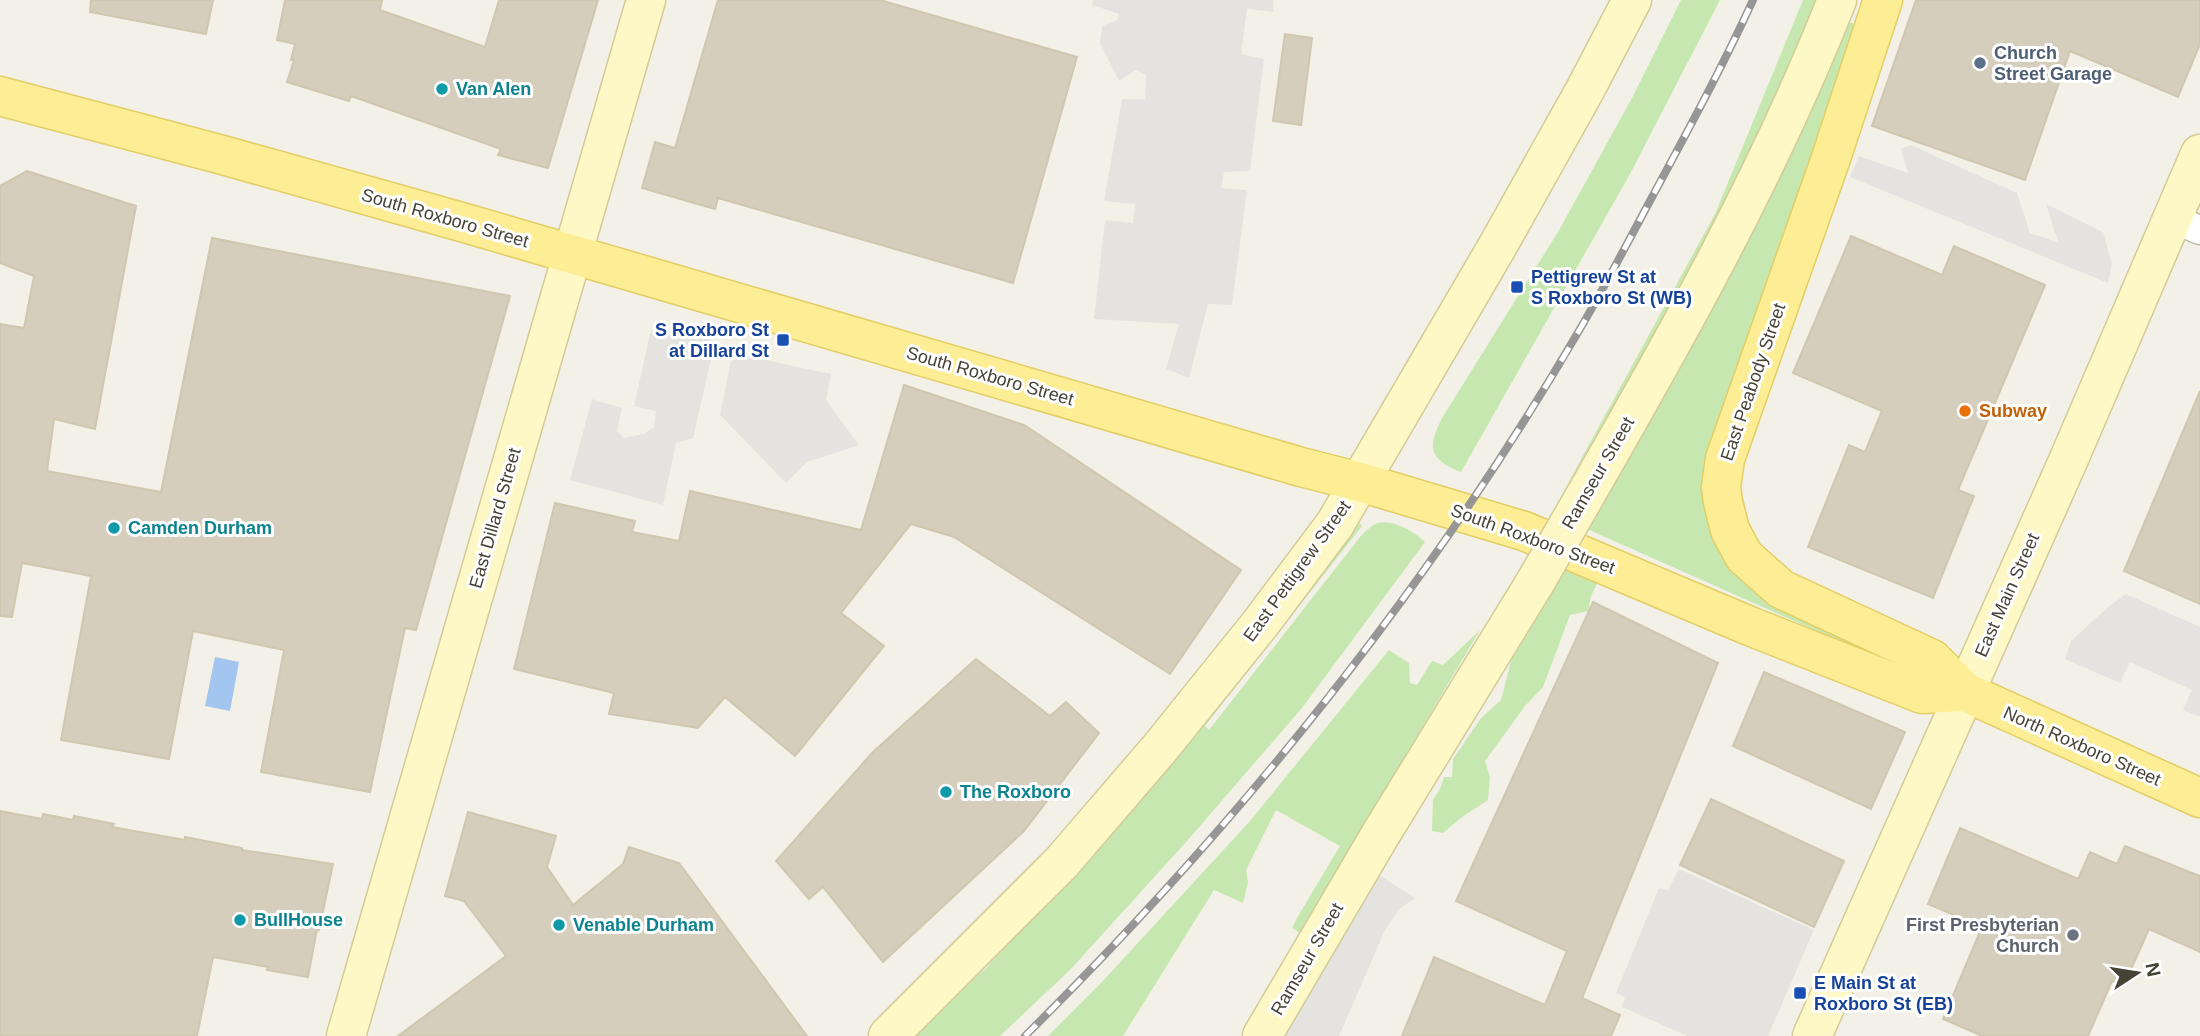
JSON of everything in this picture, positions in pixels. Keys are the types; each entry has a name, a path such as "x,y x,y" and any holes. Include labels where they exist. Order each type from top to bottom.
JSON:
{"main road":[{"name":"East Peabody Street","path":"1883,0 1830,161 1725,459 1721,487 1730,530 1738,547 1766,579 1797,598 1933,659 1965,692"},
{"name":"South Roxboro Street","path":"0,96 219,154 1524,531 1752,627 1922,694 1965,692"},
{"name":"North Roxboro Street","path":"1965,692 2200,799"}],"street":[{"name":"East Dillard Street","path":"346,1036 646,0"},
{"name":"East Pettigrew Street","path":"888,1036 1062,862 1160,748 1335,524 1497,247 1632,0"},
{"name":"Ramseur Street","path":"1262,1036 1379,837 1536,581 1721,255 1777,141 1837,0"},
{"name":"East Main Street","path":"1812,1036 2068,461 2186,225 2200,154"}],"green space":[{"path":"1681,0 1720,0 1630,174 1461,472 1450,467 1437,457 1433,445 1442,418 1558,232 1632,98"},
{"path":"1803,0 1816,0 1767,116 1701,256 1562,494 1715,214"},
{"path":"1850,23 1853,23 1855,28 1714,436 1703,472 1703,499 1709,524 1723,556 1744,583 1767,599 1914,671 1907,671 1587,529"},
{"path":"1360,523 1362,526 1205,726 1209,730 1368,529 1378,523 1390,523 1416,534 1425,542 1302,708 1187,841 1070,970 1000,1036 913,1036 987,967 1118,825"},
{"path":"1564,569 1597,583 1588,611 1570,615 1543,687 1525,706 1485,761 1490,777 1488,800 1443,833 1432,831 1433,800 1444,777 1452,777 1453,759 1481,718 1501,700 1511,661"},
{"path":"1480,630 1300,933 1292,928 1340,846 1276,810 1246,870 1248,882 1243,903 1214,890 1123,1036 1048,1036 1101,983 1250,821 1389,650 1409,663 1410,683 1417,685 1432,661 1443,665"}],"shaded area":[{"path":"1093,0 1273,0 1274,12 1247,9 1241,54 1264,59 1250,171 1224,172 1221,188 1247,190 1232,305 1208,304 1189,378 1166,369 1179,324 1094,319 1105,220 1133,223 1135,204 1104,201 1122,99 1145,99 1146,75 1136,70 1119,81 1100,43 1102,26 1117,20 1119,14 1092,5"},
{"path":"1911,145 2017,193 2030,233 2058,242 2046,204 2103,232 2112,264 2108,283 1850,177 1859,156 1908,173 1901,149"},
{"path":"679,321 712,329 710,344 714,346 693,438 676,443 663,505 570,480 592,399 622,408 617,431 624,438 644,434 654,427 656,411 634,406 651,330 676,336"},
{"path":"747,356 831,374 826,400 859,445 807,462 786,483 720,415 731,361"},
{"path":"2126,594 2200,627 2200,717 2183,710 2192,690 2130,662 2120,683 2065,659 2071,641"},
{"path":"1679,869 1814,930 1768,1036 1687,1036 1622,1007 1625,997 1616,993 1659,888 1668,890"},
{"path":"1379,875 1415,898 1399,909 1385,930 1339,1036 1281,1036"}],"water":[{"path":"215,657 239,662 230,711 205,706"}],"building":[{"path":"91,0 213,0 206,34 90,12"},
{"name":"Van Alen","path":"285,0 382,0 380,10 485,47 499,0 598,0 548,168 498,155 501,149 351,96 349,101 287,82 294,60 291,60 295,44 277,40"},
{"path":"718,0 880,0 1077,57 1013,283 718,198 715,209 642,188 655,142 675,148"},
{"name":"Church Street Garage","path":"1916,0 2200,0 2200,44 2178,97 2070,51 2025,180 1872,126"},
{"path":"1285,34 1312,38 1301,125 1273,121"},
{"name":"Camden Durham","path":"27,171 136,206 95,429 54,419 47,471 161,492 212,238 510,296 416,630 405,628 370,792 261,772 284,650 193,631 169,759 61,740 91,576 22,563 12,617 0,616 0,324 24,328 34,276 0,263 0,186"},
{"path":"1851,236 1942,275 1954,246 2045,285 1958,490 1974,496 1933,598 1808,547 1849,445 1865,452 1882,411 1793,373"},
{"path":"904,385 1024,425 1241,570 1170,674 954,537 911,524 841,613 884,646 795,756 725,697 698,728 609,714 614,693 514,669 555,503 635,521 632,532 679,541 690,491 861,530"},
{"path":"2200,391 2200,604 2124,571"},
{"path":"1593,602 1718,663 1582,998 1620,1015 1611,1036 1402,1036 1434,957 1545,1005 1567,951 1456,901"},
{"name":"The Roxboro","path":"976,659 1050,716 1066,702 1099,733 1024,831 883,962 823,887 809,899 776,861 873,752"},
{"path":"1764,672 1905,732 1871,809 1733,746"},
{"path":"1711,799 1844,861 1814,927 1680,865"},
{"path":"0,811 42,819 43,814 73,820 74,816 114,824 112,827 185,840 185,837 242,850 333,864 308,977 213,957 197,1036 0,1036"},
{"path":"468,812 556,836 547,867 573,905 623,864 629,847 679,863 807,1036 398,1036 506,956 464,901 445,896"},
{"name":"First Presbyterian Church","path":"1960,828 2078,879 2090,852 2117,864 2125,846 2200,876 2200,952 2149,929 2124,985 2112,981 2088,1036 1982,1036 1943,1019 1982,927 1928,904"}],"railway":[{"path":"1025,1036 1104,956 1254,788 1326,700 1460,519 1522,425 1589,313 1704,101 1753,0"}],"place":[{"name":"Church Street Garage","path":"1980,63"},
{"name":"Van Alen","path":"442,89"},
{"name":"Pettigrew St at S Roxboro St (WB)","path":"1517,287"},
{"name":"S Roxboro St at Dillard St","path":"783,340"},
{"name":"Subway","path":"1965,411"},
{"name":"Camden Durham","path":"114,528"},
{"name":"The Roxboro","path":"946,792"},
{"name":"BullHouse","path":"240,920"},
{"name":"Venable Durham","path":"559,925"},
{"name":"First Presbyterian Church","path":"2073,935"},
{"name":"E Main St at Roxboro St (EB)","path":"1800,993"}]}
